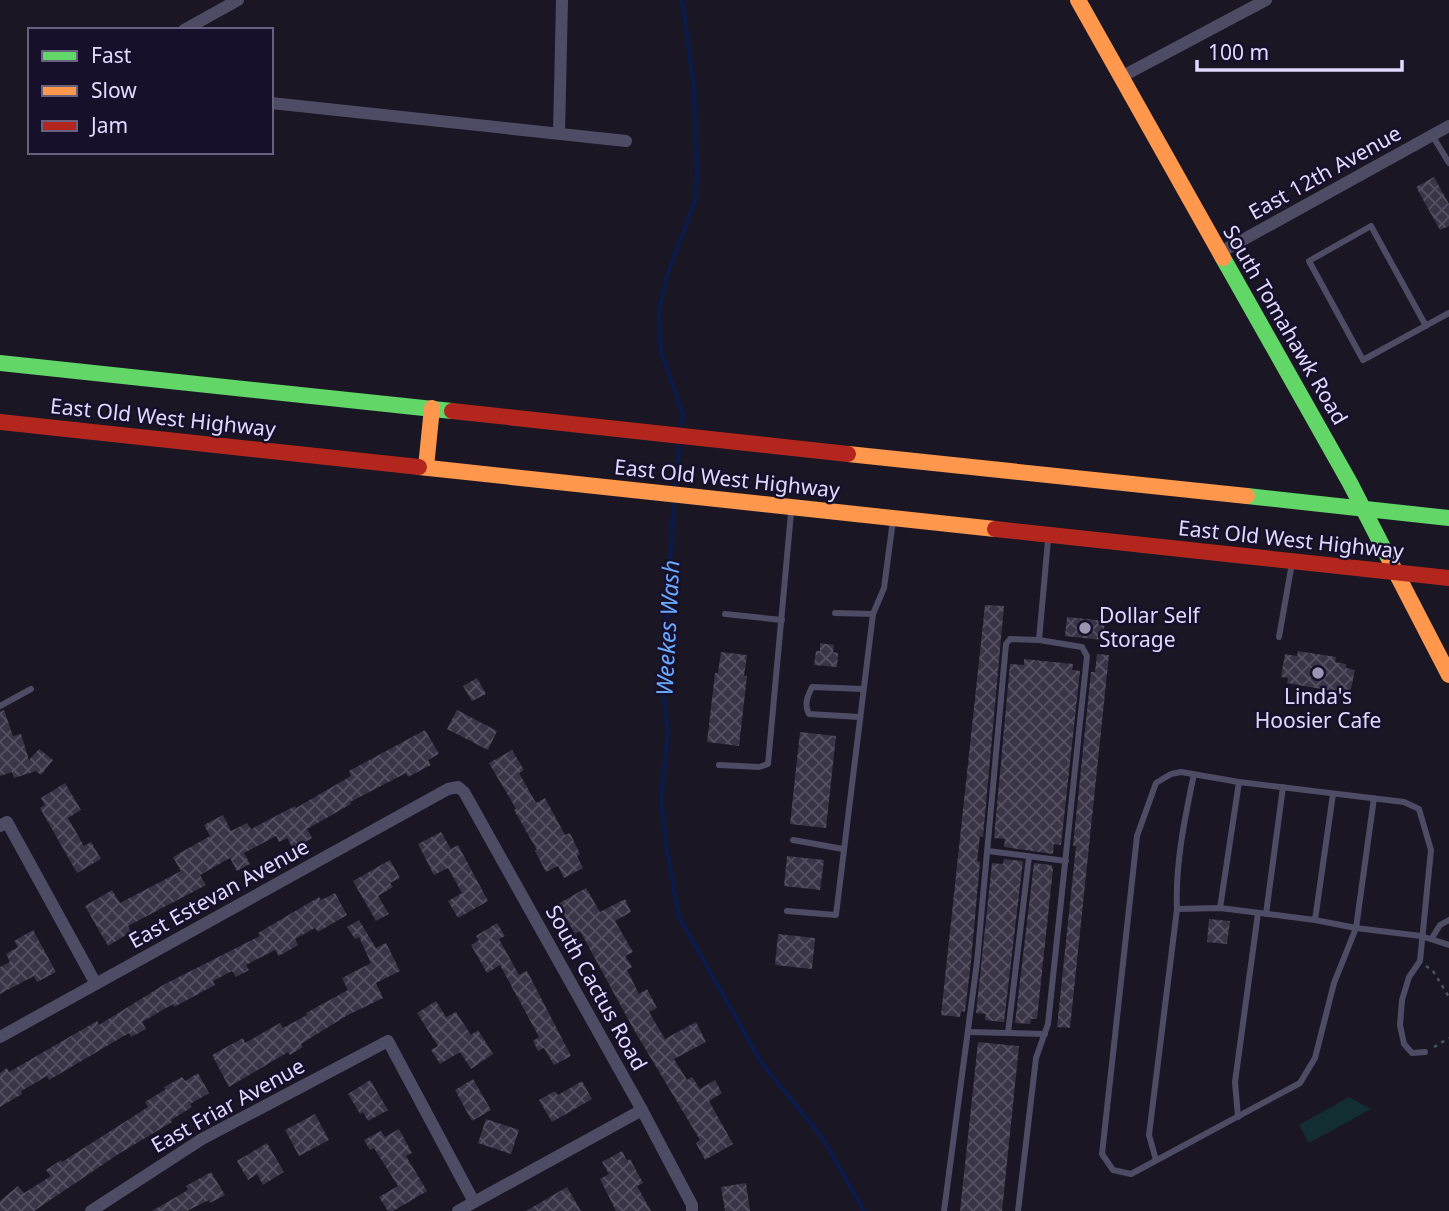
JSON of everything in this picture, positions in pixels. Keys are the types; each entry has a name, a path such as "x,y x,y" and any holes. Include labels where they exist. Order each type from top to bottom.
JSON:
{"main road":[{"name":"South Tomahawk Road","path":"1078,0 1364,509 1449,675"},
{"name":"East Old West Highway","path":"0,363 1449,518"},
{"path":"426,467 432,408"},
{"name":"East Old West Highway","path":"0,422 1449,578"}],"street":[{"path":"188,28 239,0"},
{"path":"559,134 562,0"},
{"path":"1121,78 1266,0"},
{"path":"273,103 626,141"},
{"name":"East 12th Avenue","path":"1219,253 1449,126"},
{"name":"East Estevan Avenue","path":"0,1037 448,789 458,787"},
{"name":"South Cactus Road","path":"458,787 464,792 642,1110 692,1205 692,1211"},
{"path":"3,824 96,984"},
{"name":"East Friar Avenue","path":"90,1211 202,1139 388,1041 474,1202"},
{"path":"458,1211 642,1110"}],"lane":[{"path":"1432,135 1449,163"},
{"path":"1426,326 1371,226 1309,261 1363,360 1426,326 1449,313"},
{"path":"719,765 759,767 768,764 792,507"},
{"path":"787,911 836,915 873,614 884,588 894,518"},
{"path":"1039,640 1049,535"},
{"path":"1279,637 1292,561"},
{"path":"835,613 873,614"},
{"path":"725,614 782,620"},
{"path":"944,1211 968,1032 988,851 1006,644 1010,639 1039,640 1082,647 1087,656 1048,1024 1036,1058 1018,1211"},
{"path":"859,717 810,715 806,708 812,687 863,689"},
{"path":"0,706 31,689"},
{"path":"1374,799 1356,928 1334,983 1315,1058 1300,1083 1131,1174 1113,1170 1102,1154 1137,836 1156,783 1171,774 1181,772 1239,782 1404,802 1419,810 1430,850 1420,961 1409,977 1402,1000 1400,1025 1404,1044 1412,1053 1425,1052"},
{"path":"1156,1160 1149,1135 1177,909 1176,889 1194,774"},
{"path":"1220,908 1239,782"},
{"path":"1238,1116 1235,1082 1283,787"},
{"path":"1315,920 1333,794"},
{"path":"793,840 843,849"},
{"path":"988,851 1066,861"},
{"path":"1008,1033 1029,857"},
{"path":"1177,909 1220,908 1315,920 1432,938 1449,945"},
{"path":"1432,938 1440,925 1449,920"},
{"path":"968,1032 1045,1034"}],"path":[{"path":"1420,961 1433,971 1449,996"},
{"path":"1425,1052 1449,1038"}],"green space":[{"path":"1349,1097 1371,1109 1309,1143 1299,1125"}],"building":[{"path":"1434,177 1449,204 1449,226 1440,230 1416,187"},
{"path":"985,605 1004,606 983,837 980,836 977,861 980,862 971,961 965,1012 961,1011 960,1017 941,1015"},
{"name":"Dollar Self Storage","path":"1067,617 1105,621 1103,640 1065,636"},
{"path":"820,643 834,645 833,652 838,653 837,667 814,665 816,651 820,651"},
{"name":"Linda's Hoosier Cafe","path":"1298,651 1336,657 1335,662 1346,664 1346,668 1355,670 1350,694 1287,683 1288,678 1281,677 1285,654 1297,656"},
{"path":"721,652 747,655 739,746 707,742 715,673 718,673"},
{"path":"1097,654 1109,655 1070,1028 1057,1027 1091,672 1095,672"},
{"path":"1024,659 1073,664 1072,670 1080,671 1061,845 1054,844 1053,854 1004,847 1005,839 994,838 1010,664 1024,665"},
{"path":"477,678 486,694 472,701 463,686"},
{"path":"4,710 13,736 21,734 29,760 39,749 53,760 41,775 36,771 14,778 12,772 0,776 0,712"},
{"path":"457,710 497,731 488,750 447,729"},
{"path":"425,730 439,754 428,760 431,765 408,777 406,773 350,802 351,804 307,829 312,838 293,849 287,838 279,842 276,836 244,853 250,864 237,871 230,858 200,875 206,885 128,926 131,932 108,946 85,906 112,890 120,903 181,871 173,857 210,836 204,825 223,815 231,831 247,823 251,829 295,806 296,808 351,776 349,771"},
{"path":"800,732 836,736 826,828 790,824"},
{"path":"512,750 524,770 519,773 536,803 545,798 565,835 570,833 580,854 577,856 583,868 564,878 558,866 546,872 514,810 516,809 489,763"},
{"path":"65,783 81,810 68,818 84,846 91,842 101,859 77,873 40,808 45,805 41,798"},
{"path":"441,832 451,849 458,845 488,901 458,918 448,901 462,893 448,868 434,875 418,844"},
{"path":"787,856 824,860 820,890 784,886"},
{"path":"1004,859 1023,861 1002,1022 985,1020 986,1014 976,1013 992,863 1003,864"},
{"path":"390,860 400,878 390,883 393,887 378,896 389,914 376,921 353,881"},
{"path":"1034,863 1051,865 1053,869 1037,1019 1031,1019 1030,1024 1015,1023"},
{"path":"586,888 600,912 625,899 631,912 615,921 633,952 625,956 632,967 627,970 639,994 647,989 657,1008 649,1012 665,1039 696,1022 706,1042 674,1059 687,1080 692,1077 700,1089 715,1080 722,1093 709,1101 733,1144 705,1160 696,1143 700,1140 634,1030 580,931 575,934 558,904"},
{"path":"335,893 347,915 318,932 315,928 295,939 298,945 279,956 275,950 246,965 249,970 236,977 232,971 213,981 215,985 142,1022 146,1029 131,1037 129,1033 49,1080 47,1076 0,1107 0,1073 7,1068 9,1072 97,1021 99,1025 165,984 260,936 258,933 319,897 321,900"},
{"path":"1209,919 1230,921 1227,944 1207,942"},
{"path":"359,920 376,948 386,943 400,971 376,983 383,998 346,1016 301,1044 303,1047 290,1055 288,1052 229,1087 212,1055 243,1038 245,1043 280,1023 283,1028 307,1015 306,1013 348,990 342,978 371,963 359,937 355,939 347,927"},
{"path":"497,923 505,936 499,939 519,975 527,971 571,1056 554,1065 544,1048 538,1051 533,1041 539,1037 500,965 487,973 471,945 479,940 476,936"},
{"path":"33,930 56,972 37,982 34,976 0,994 0,967 10,962 6,954 18,947 14,941"},
{"path":"778,934 815,938 812,969 775,965"},
{"path":"436,1001 446,1017 456,1012 471,1035 478,1030 493,1054 471,1069 460,1052 440,1064 431,1050 438,1046 417,1013"},
{"path":"978,1042 1019,1046 1002,1211 960,1211"},
{"path":"198,1073 209,1093 190,1104 192,1107 171,1120 172,1122 120,1153 34,1211 0,1211 0,1201 18,1186 24,1193 51,1176 46,1170 148,1107 145,1102 166,1089 164,1087 182,1077 185,1081"},
{"path":"473,1079 491,1110 472,1121 455,1090"},
{"path":"370,1080 388,1110 368,1121 363,1112 360,1114 348,1094"},
{"path":"582,1081 592,1099 552,1122 539,1100 555,1091 558,1095"},
{"path":"315,1114 329,1140 299,1156 285,1130"},
{"path":"486,1119 519,1130 511,1154 478,1143"},
{"path":"399,1129 412,1153 406,1156 427,1191 393,1211 388,1211 379,1197 398,1186 374,1148 370,1150 364,1140 381,1131 385,1137"},
{"path":"267,1143 284,1172 263,1185 257,1174 248,1180 237,1161"},
{"path":"622,1151 627,1161 630,1159 643,1183 637,1186 651,1211 616,1211 600,1179 609,1174 602,1162"},
{"path":"211,1172 225,1195 187,1211 152,1211 188,1190 186,1186"},
{"path":"746,1183 750,1211 725,1211 721,1187"},
{"path":"567,1187 581,1211 526,1211"}],"waterway":[{"name":"Weekes Wash","path":"681,429 683,414 661,352 659,309 668,272 695,201 697,175 694,87 682,0"},
{"name":"Weekes Wash","path":"675,488 680,441"},
{"name":"Weekes Wash","path":"674,501 662,682 668,734 661,800 679,917 761,1062 824,1140 864,1211"}],"traffic: fast":[{"path":"1223,258 1350,483 1390,561"},
{"path":"0,363 452,411"},
{"path":"1247,496 1449,518"}],"traffic: slow":[{"path":"1078,0 1223,258"},
{"path":"426,467 432,408"},
{"path":"848,454 1247,496"},
{"path":"419,467 995,529"},
{"path":"1390,561 1449,675"}],"traffic: jam":[{"path":"452,411 848,454"},
{"path":"0,422 419,467"},
{"path":"995,529 1449,578"}],"place":[{"name":"Dollar Self Storage","path":"1085,628"},
{"name":"Linda's Hoosier Cafe","path":"1318,673"}]}
